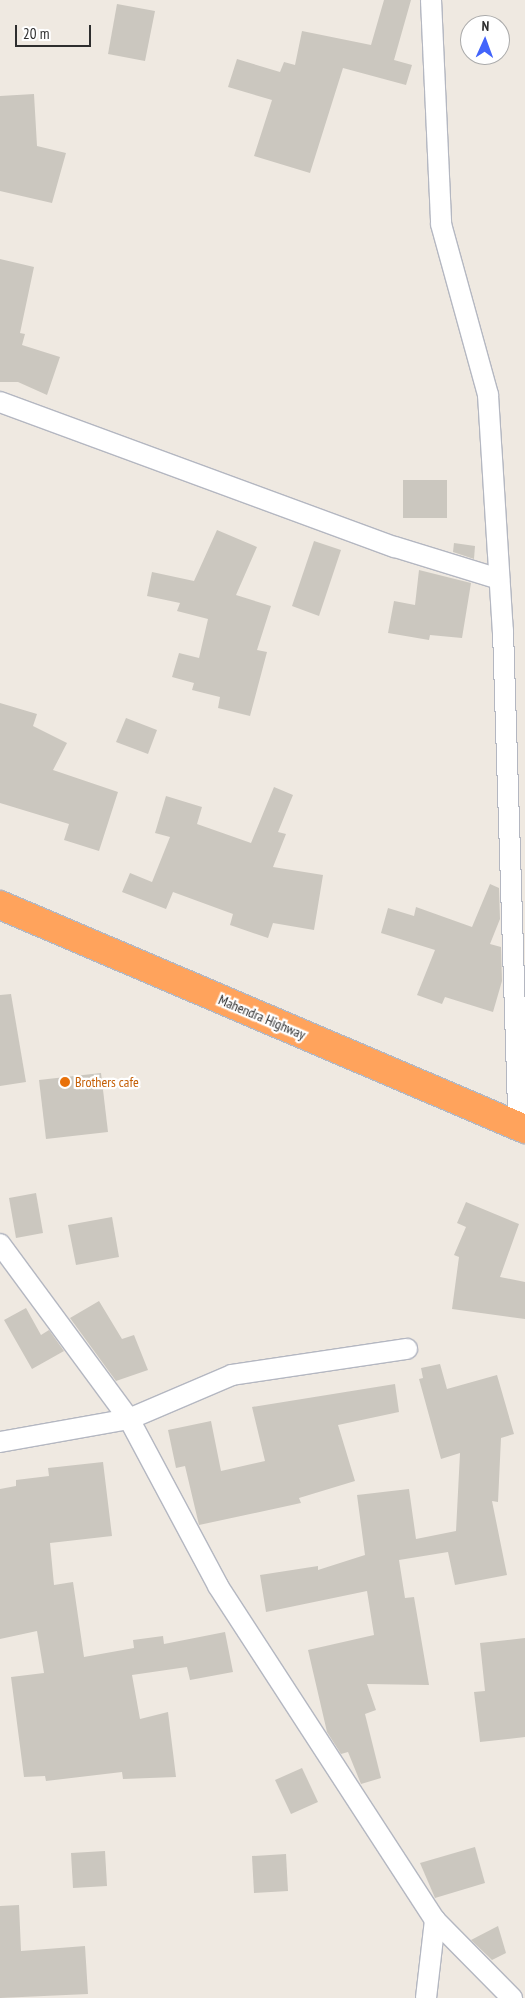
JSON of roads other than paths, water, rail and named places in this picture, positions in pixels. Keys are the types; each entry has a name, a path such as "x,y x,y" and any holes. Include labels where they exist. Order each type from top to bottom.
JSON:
{"highway":[{"name":"Mahendra Highway","path":"0,905 522,1128"}],"street":[{"path":"431,0 441,224 488,395 499,579 522,1128"},
{"path":"0,402 396,547 499,579"},
{"path":"0,1244 129,1419 218,1586 435,1920 512,1998"},
{"path":"0,1442 129,1419 232,1376 407,1349"},
{"path":"426,1998 435,1920"}],"place":[{"name":"Brothers cafe","path":"65,1082"}]}
